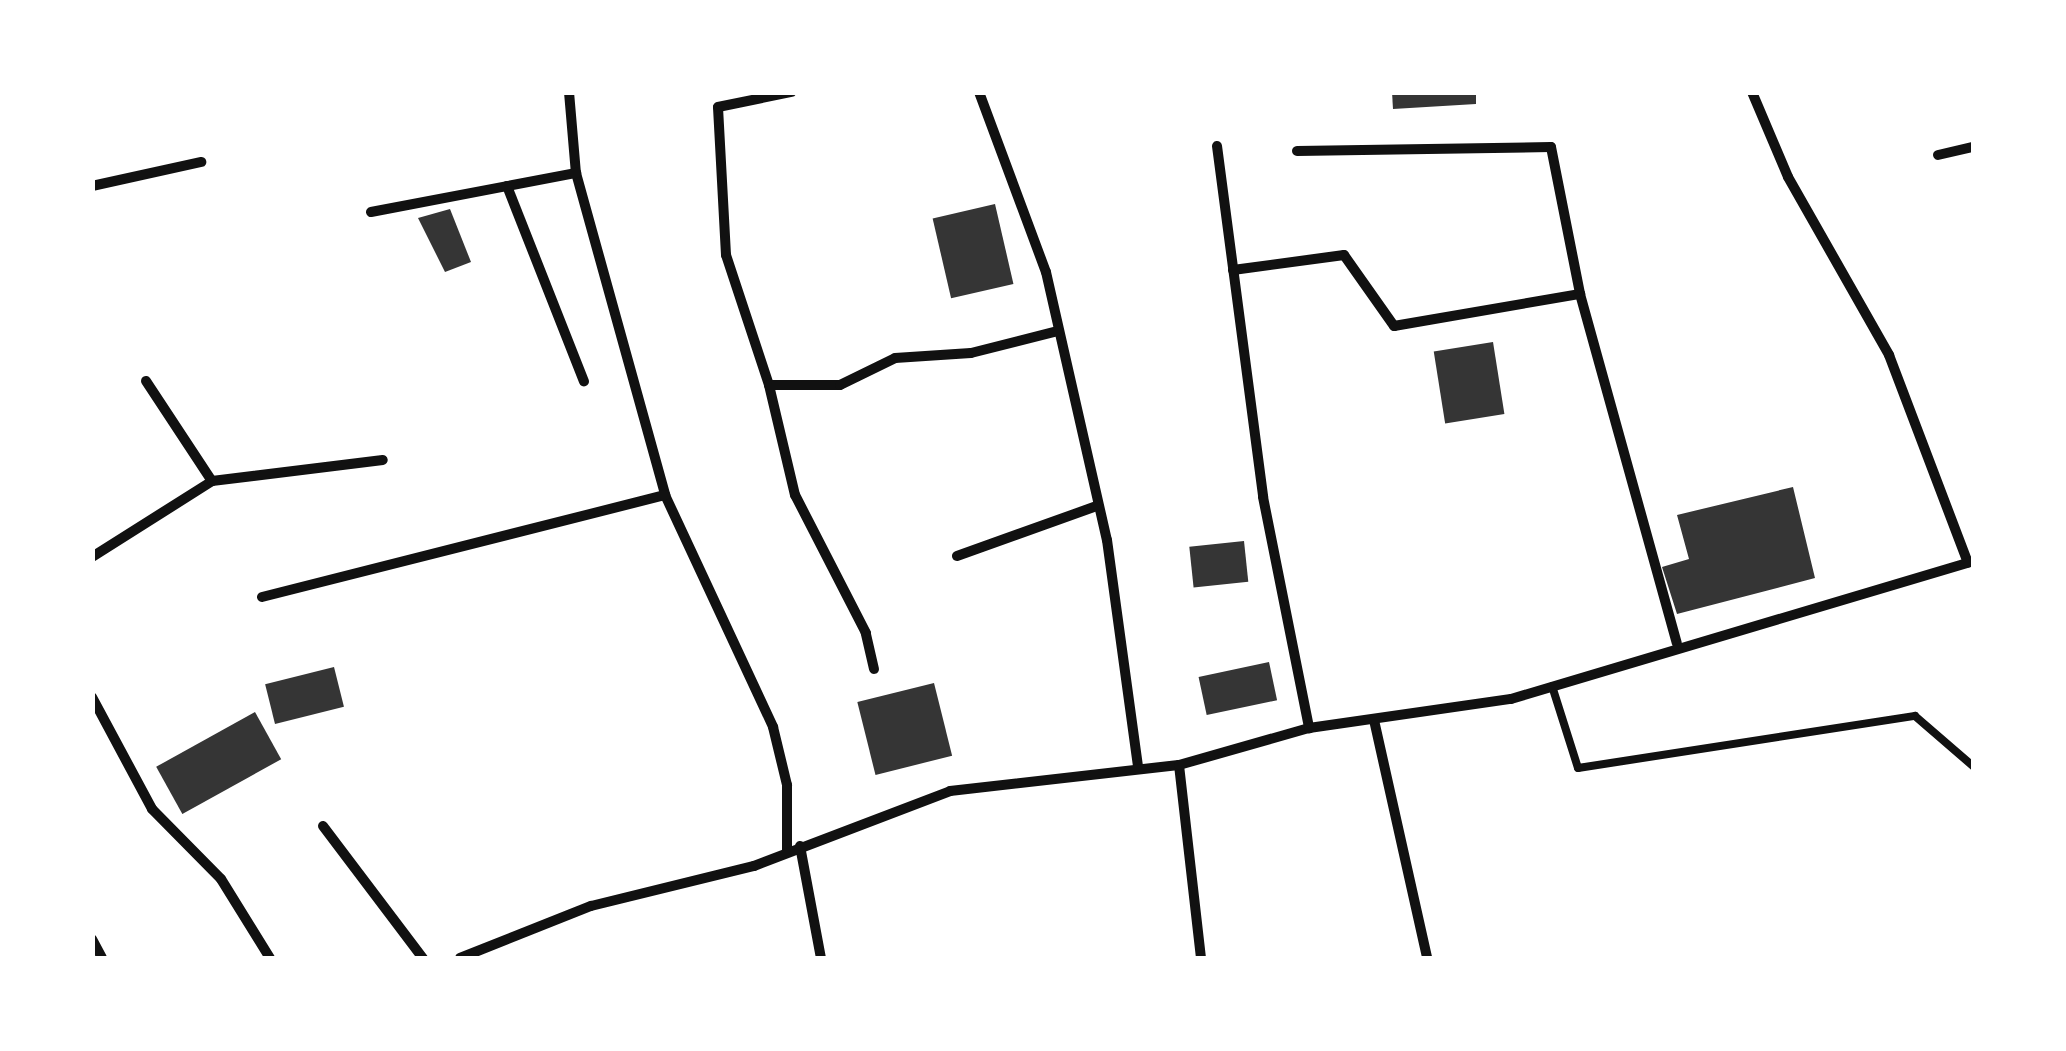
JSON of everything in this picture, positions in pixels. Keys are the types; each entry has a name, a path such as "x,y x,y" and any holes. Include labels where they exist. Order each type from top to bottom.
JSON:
{"street":[{"path":"568,92 576,173 665,495 773,727 786,785 786,851"},
{"path":"791,92 718,107 726,256 769,386 795,495 866,633 874,669"},
{"path":"979,92 1020,188 1058,331 1133,686 1138,766"},
{"path":"460,958 592,906 786,851 950,791 1138,766 1179,765 1309,728 1374,720 1552,686 1677,643 1971,562 1889,355 1788,176 1756,94"},
{"path":"1217,146 1263,498 1309,728"},
{"path":"1297,151 1550,147 1580,294 1677,643"},
{"path":"1938,156 1974,147"},
{"path":"92,186 201,162"},
{"path":"370,212 576,173"},
{"path":"507,186 584,380"},
{"path":"1233,270 1344,256 1394,326 1580,294"},
{"path":"769,386 840,386 895,358 971,353 1058,331"},
{"path":"146,380 212,480"},
{"path":"92,557 212,480 383,460"},
{"path":"262,598 665,495"},
{"path":"957,556 1098,506"},
{"path":"92,697 152,809 221,879 270,958"},
{"path":"1374,720 1427,958"},
{"path":"1179,765 1201,958"},
{"path":"322,826 424,958"},
{"path":"800,846 821,958"},
{"path":"92,939 102,958"}],"lane":[{"path":"1552,686 1578,768 1915,716 1974,768"}],"building":[{"path":"1392,92 1476,92 1476,104 1393,109"},
{"path":"995,204 1013,284 951,298 933,218"},
{"path":"450,209 471,262 445,272 418,218"},
{"path":"1493,342 1504,414 1445,423 1434,351"},
{"path":"1793,487 1815,578 1677,614 1662,567 1689,559 1677,515"},
{"path":"1244,541 1248,582 1194,588 1189,547"},
{"path":"1269,662 1277,700 1207,715 1199,677"},
{"path":"334,667 344,707 275,724 265,684"},
{"path":"934,683 952,756 875,775 857,702"},
{"path":"255,712 281,759 182,814 156,767"}]}
